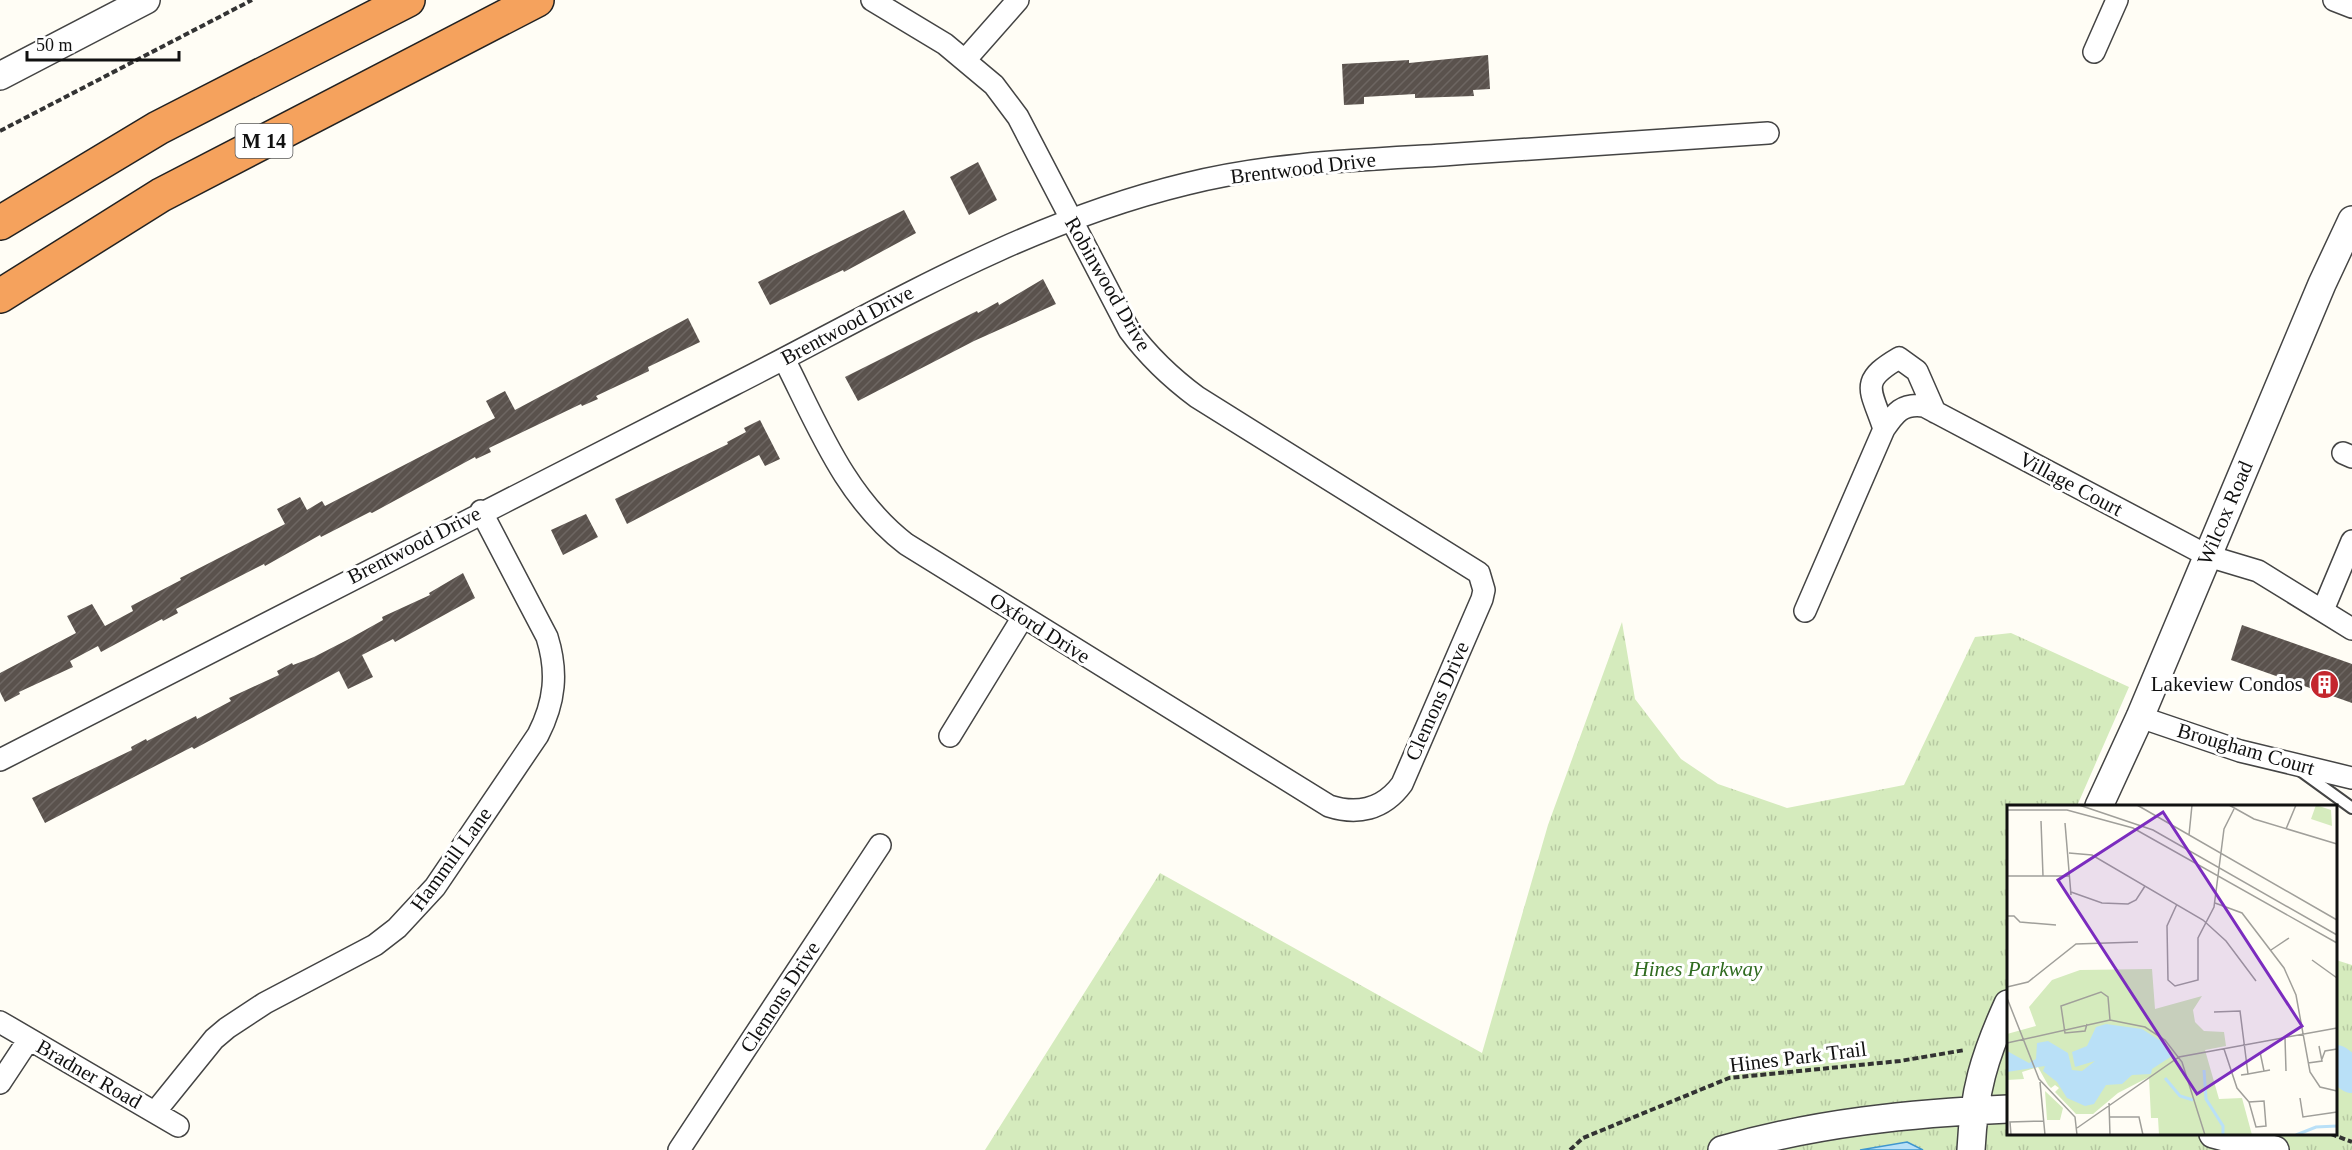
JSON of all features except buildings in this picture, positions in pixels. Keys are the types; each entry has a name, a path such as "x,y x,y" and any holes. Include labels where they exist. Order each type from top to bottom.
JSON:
{"highway":[{"path":"0,224 158,128 408,0"},
{"name":"M 14","path":"0,296 161,195 537,0"}],"street":[{"path":"0,76 146,0"},
{"name":"Robinwood Drive","path":"872,0 966,59 994,85 1018,117 1130,330 1150,358 1168,376 1197,397 1473,568 1483,581"},
{"path":"966,59 1018,0"},
{"path":"2094,52 2116,0"},
{"path":"2334,0 2352,8"},
{"name":"Brentwood Drive","path":"0,759 481,511 784,359 912,290 1035,232 1070,219 1190,183 1309,164 1767,133"},
{"name":"Wilcox Road","path":"2100,805 2140,717 2322,284 2352,220"},
{"path":"1884,429 1870,387 1876,371 1899,358 1917,371 1935,412"},
{"name":"Oxford Drive","path":"784,359 845,478 874,517 906,544 1329,806 1345,811 1371,808"},
{"name":"Village Court","path":"1805,611 1884,429 1897,411 1913,404 1924,406 2208,555 2258,571 2352,629"},
{"name":"Hammill Lane","path":"155,1112 214,1039 227,1028 265,1003 375,945 398,928 435,887 538,735 547,718 554,694 554,665 551,651 547,637 481,511"},
{"path":"2323,610 2352,541"},
{"name":"Clemons Drive","path":"1371,808 1388,800 1402,784 1482,599 1483,581"},
{"path":"950,736 1023,617"},
{"name":"Brougham Court","path":"2140,717 2240,751 2352,778"},
{"name":"Clemons Drive","path":"680,1150 880,845"},
{"path":"1971,1150 1973,1110 1987,1052 2007,1006"},
{"name":"Bradner Road","path":"0,1022 178,1126"},
{"path":"0,1083 29,1039"},
{"path":"1722,1150 1773,1136 1834,1125 1973,1110 2007,1109"},
{"path":"2218,1135 2275,1150"}],"lane":[{"path":"2289,763 2352,808"}],"path":[{"path":"0,131 252,0"},
{"name":"Hines Park Trail","path":"1570,1150 1583,1138 1729,1078 1900,1061 1964,1050 1987,1052"},
{"path":"2334,1135 2352,1142"}],"green space":[{"name":"Hines Parkway","path":"1622,622 1635,699 1681,759 1718,784 1787,808 1904,785 1975,637 2011,633 2129,687 2077,805 2007,805 2007,1135 2337,1135 2337,960 2352,965 2352,1150 985,1150 1160,873 1482,1053 1548,825"}],"water":[{"path":"1907,1142 1923,1150 1860,1150"}],"waterway":[{"path":"2337,1064 2352,1075"}],"place":[{"name":"Lakeview Condos","path":"2324,684"}]}
